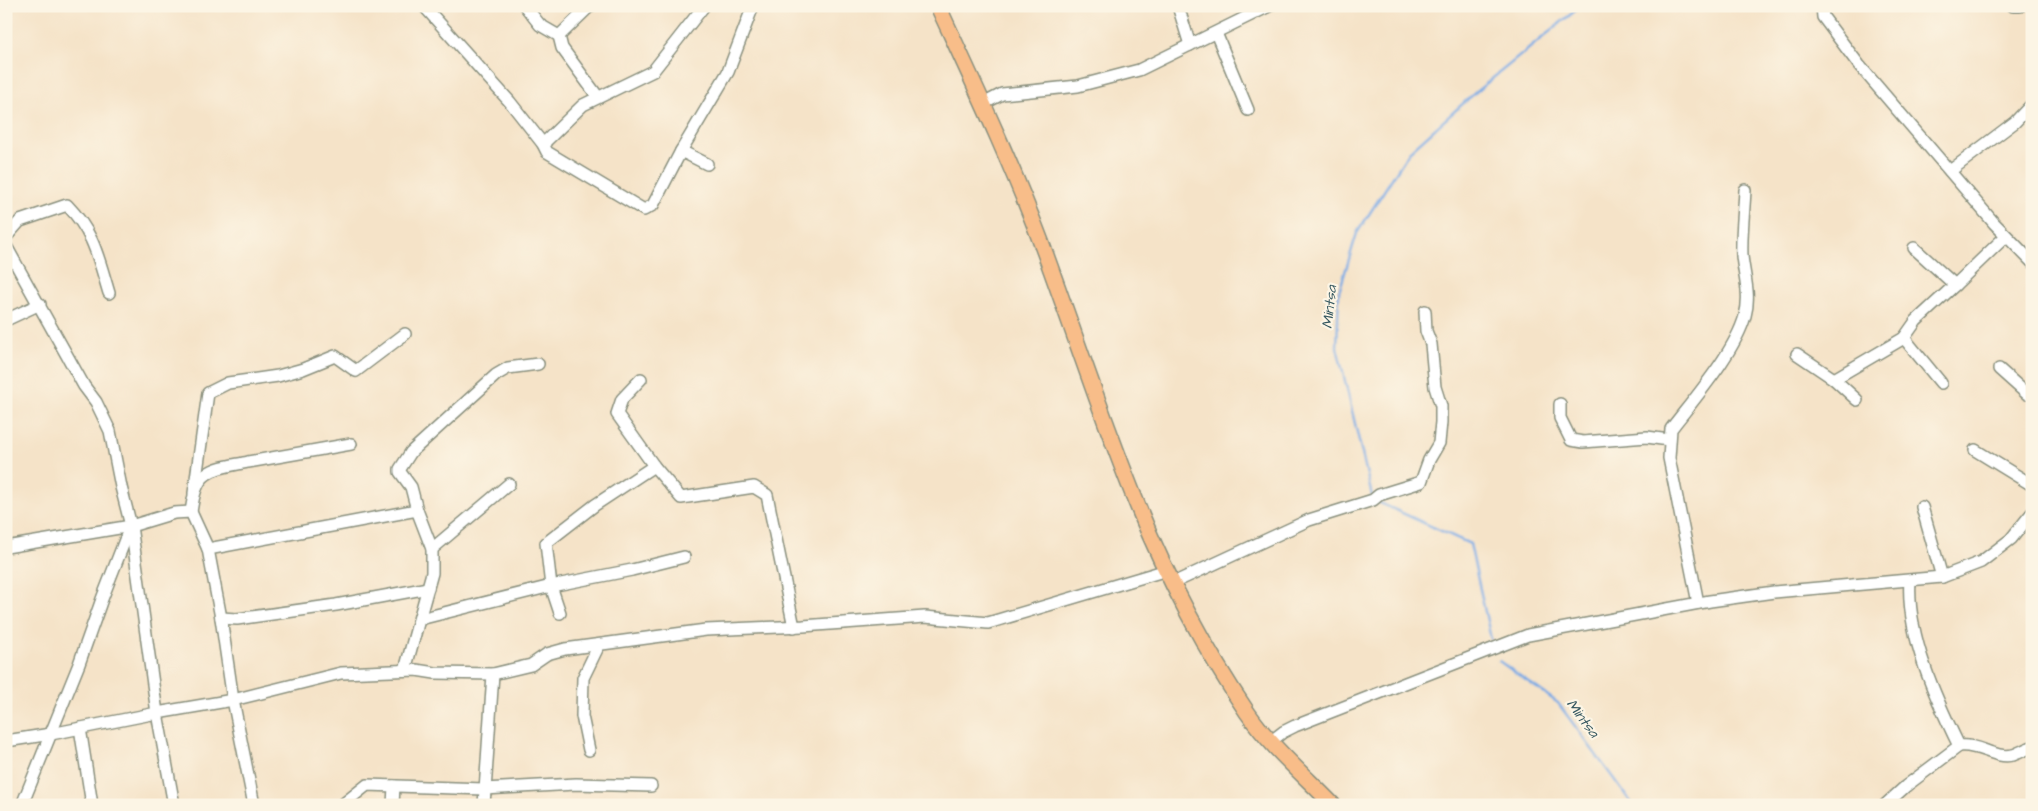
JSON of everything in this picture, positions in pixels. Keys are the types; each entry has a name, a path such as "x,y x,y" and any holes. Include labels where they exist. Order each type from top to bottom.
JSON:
{"main road":[{"path":"938,6 983,104 1040,240 1139,510 1170,576 1210,652 1248,713 1270,742 1333,805"}],"street":[{"path":"424,6 510,102 543,144 547,152 644,210 653,205 681,151 728,72 753,6"},
{"path":"525,6 540,25 559,36 562,48 598,97"},
{"path":"559,36 590,6"},
{"path":"543,144 582,105 653,71 704,6"},
{"path":"1178,6 1190,45"},
{"path":"983,104 1002,94 1078,86 1139,70 1269,6"},
{"path":"1822,6 1823,17 1859,65 2006,236 2032,262"},
{"path":"2013,6 2020,6"},
{"path":"1216,33 1248,110"},
{"path":"1950,171 2015,122 2032,104"},
{"path":"681,151 707,164"},
{"path":"1698,603 1669,458 1669,440 1671,429 1716,370 1745,317 1748,294 1742,255 1745,190"},
{"path":"6,237 20,221 67,205 79,217 92,236 109,293"},
{"path":"1834,379 1904,338 1916,321 2006,236"},
{"path":"6,246 84,386 96,402 110,431 131,526 157,713 174,805"},
{"path":"1914,248 1955,286"},
{"path":"6,320 40,304"},
{"path":"8,738 51,734 233,700 341,672 405,670 435,673 493,674 531,665 547,654 565,649 706,630 925,617 988,622 1170,576 1308,520 1373,500 1379,496 1421,482 1429,460 1439,443 1442,422 1442,406 1435,387 1430,344 1426,330 1426,311"},
{"path":"254,805 233,700 221,618 208,549 191,512 208,393 228,383 278,376 303,369 334,356 356,371 405,334"},
{"path":"1904,338 1941,383"},
{"path":"1797,354 1834,379 1857,400"},
{"path":"405,670 432,573 432,549 417,510 411,487 400,472 400,469 411,452 496,374 508,368 538,364"},
{"path":"1999,369 2027,394 2032,395"},
{"path":"642,379 622,399 617,414 654,466 681,498 754,487 768,495 794,626"},
{"path":"1560,404 1560,418 1571,440 1583,442 1647,437 1669,440"},
{"path":"194,492 199,482 207,474 228,466 351,444"},
{"path":"1975,450 2032,485"},
{"path":"560,613 551,586 546,543 595,505 654,466"},
{"path":"432,549 509,484"},
{"path":"1922,507 1942,577"},
{"path":"208,549 417,510"},
{"path":"6,547 131,526 174,513 191,512"},
{"path":"1270,742 1295,726 1528,635 1698,603 1774,592 1942,577 1981,562 2011,540 2032,513"},
{"path":"22,805 79,664 131,526"},
{"path":"420,619 551,586 632,570 684,557"},
{"path":"1910,580 1909,594 1916,635 1925,666 1932,687 1959,746"},
{"path":"221,618 238,619 428,588"},
{"path":"589,750 582,716 583,678 600,645"},
{"path":"484,805 493,674"},
{"path":"80,728 92,805"},
{"path":"1884,805 1959,746 1976,746 1997,755 2013,755 2032,746"},
{"path":"342,805 367,785 484,789 576,784 651,786"},
{"path":"393,805 394,786"}],"waterway":[{"name":"Mintsa","path":"1372,496 1337,347 1339,292 1357,233 1409,152 1477,91 1581,6"},
{"name":"Mintsa","path":"1378,502 1470,544 1491,639"},
{"name":"Mintsa","path":"1499,661 1558,703 1633,805"}]}
